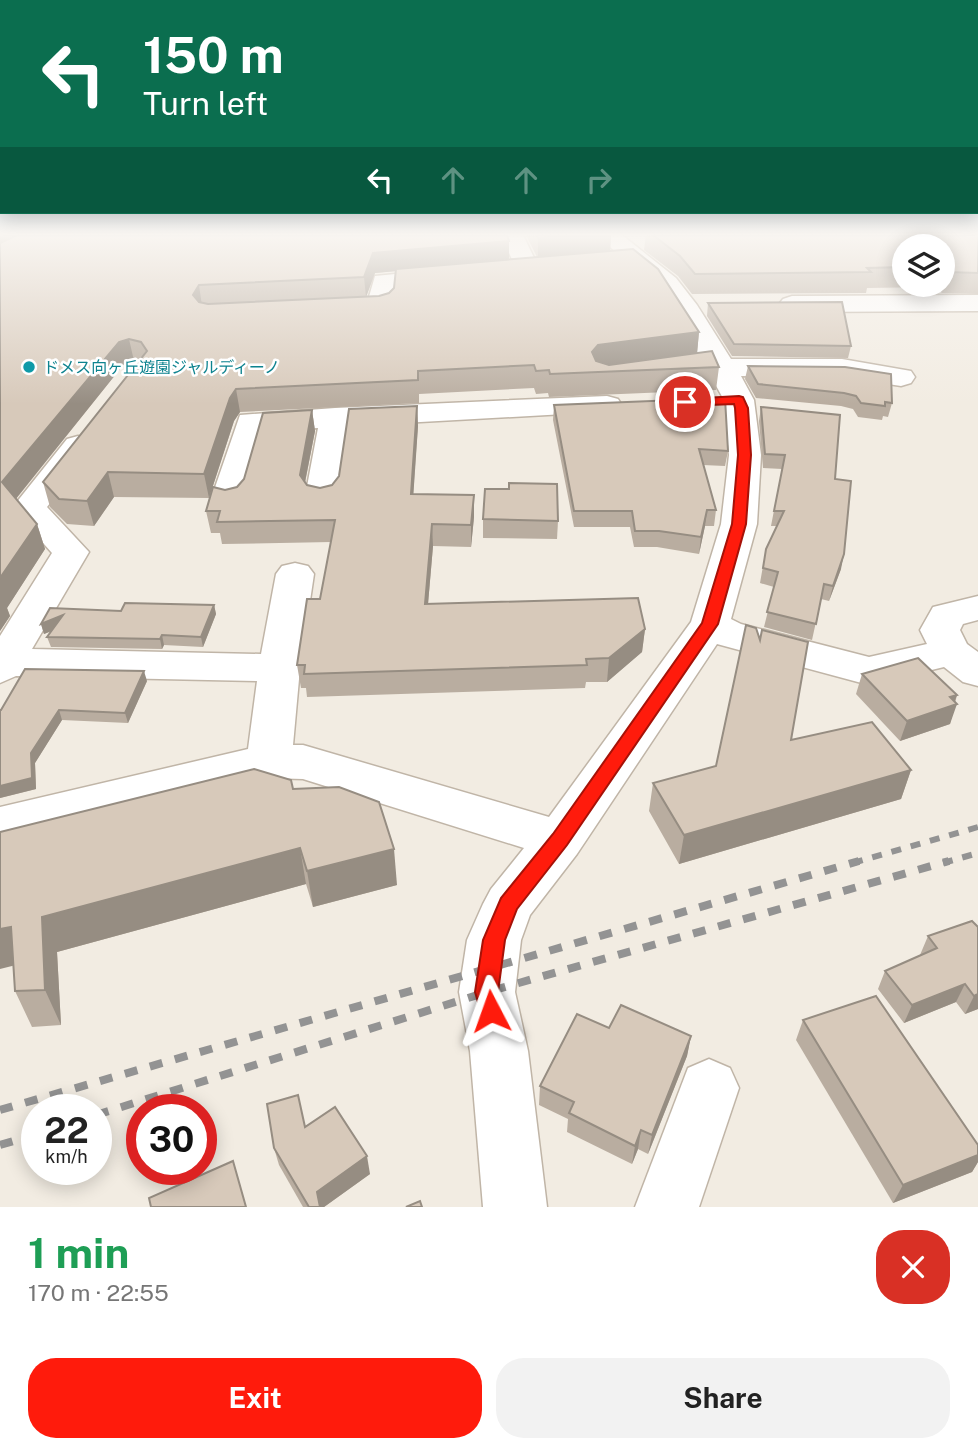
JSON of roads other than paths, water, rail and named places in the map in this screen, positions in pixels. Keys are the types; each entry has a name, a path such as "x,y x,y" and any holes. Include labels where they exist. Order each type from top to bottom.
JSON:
{"street":[{"path":"316,310 380,307 382,291"},
{"path":"515,1207 499,1051 487,992 494,940 509,904 560,840 710,624 739,524 745,455 727,387 698,305 679,291"},
{"path":"765,304 978,303"},
{"path":"727,387 780,365 842,368 901,377"},
{"path":"228,499 251,422 641,404"},
{"path":"322,497 335,417"},
{"path":"2,665 71,552 29,509 94,425"},
{"path":"269,761 279,668 295,574"},
{"path":"964,662 940,630 947,617 978,608"},
{"path":"710,624 728,634 869,671 964,662"},
{"path":"2,665 279,668"},
{"path":"0,826 269,761 303,762 560,840"},
{"path":"667,1207 709,1088"}],"railway":[{"path":"853,863 978,827"},
{"path":"943,863 978,853"},
{"path":"0,1110 859,861"},
{"path":"112,1110 487,992 949,861"},
{"path":"0,1145 21,1139"}],"place":[{"name":"ドメス向ヶ丘遊園ジャルディーノ","path":"29,367"}]}
